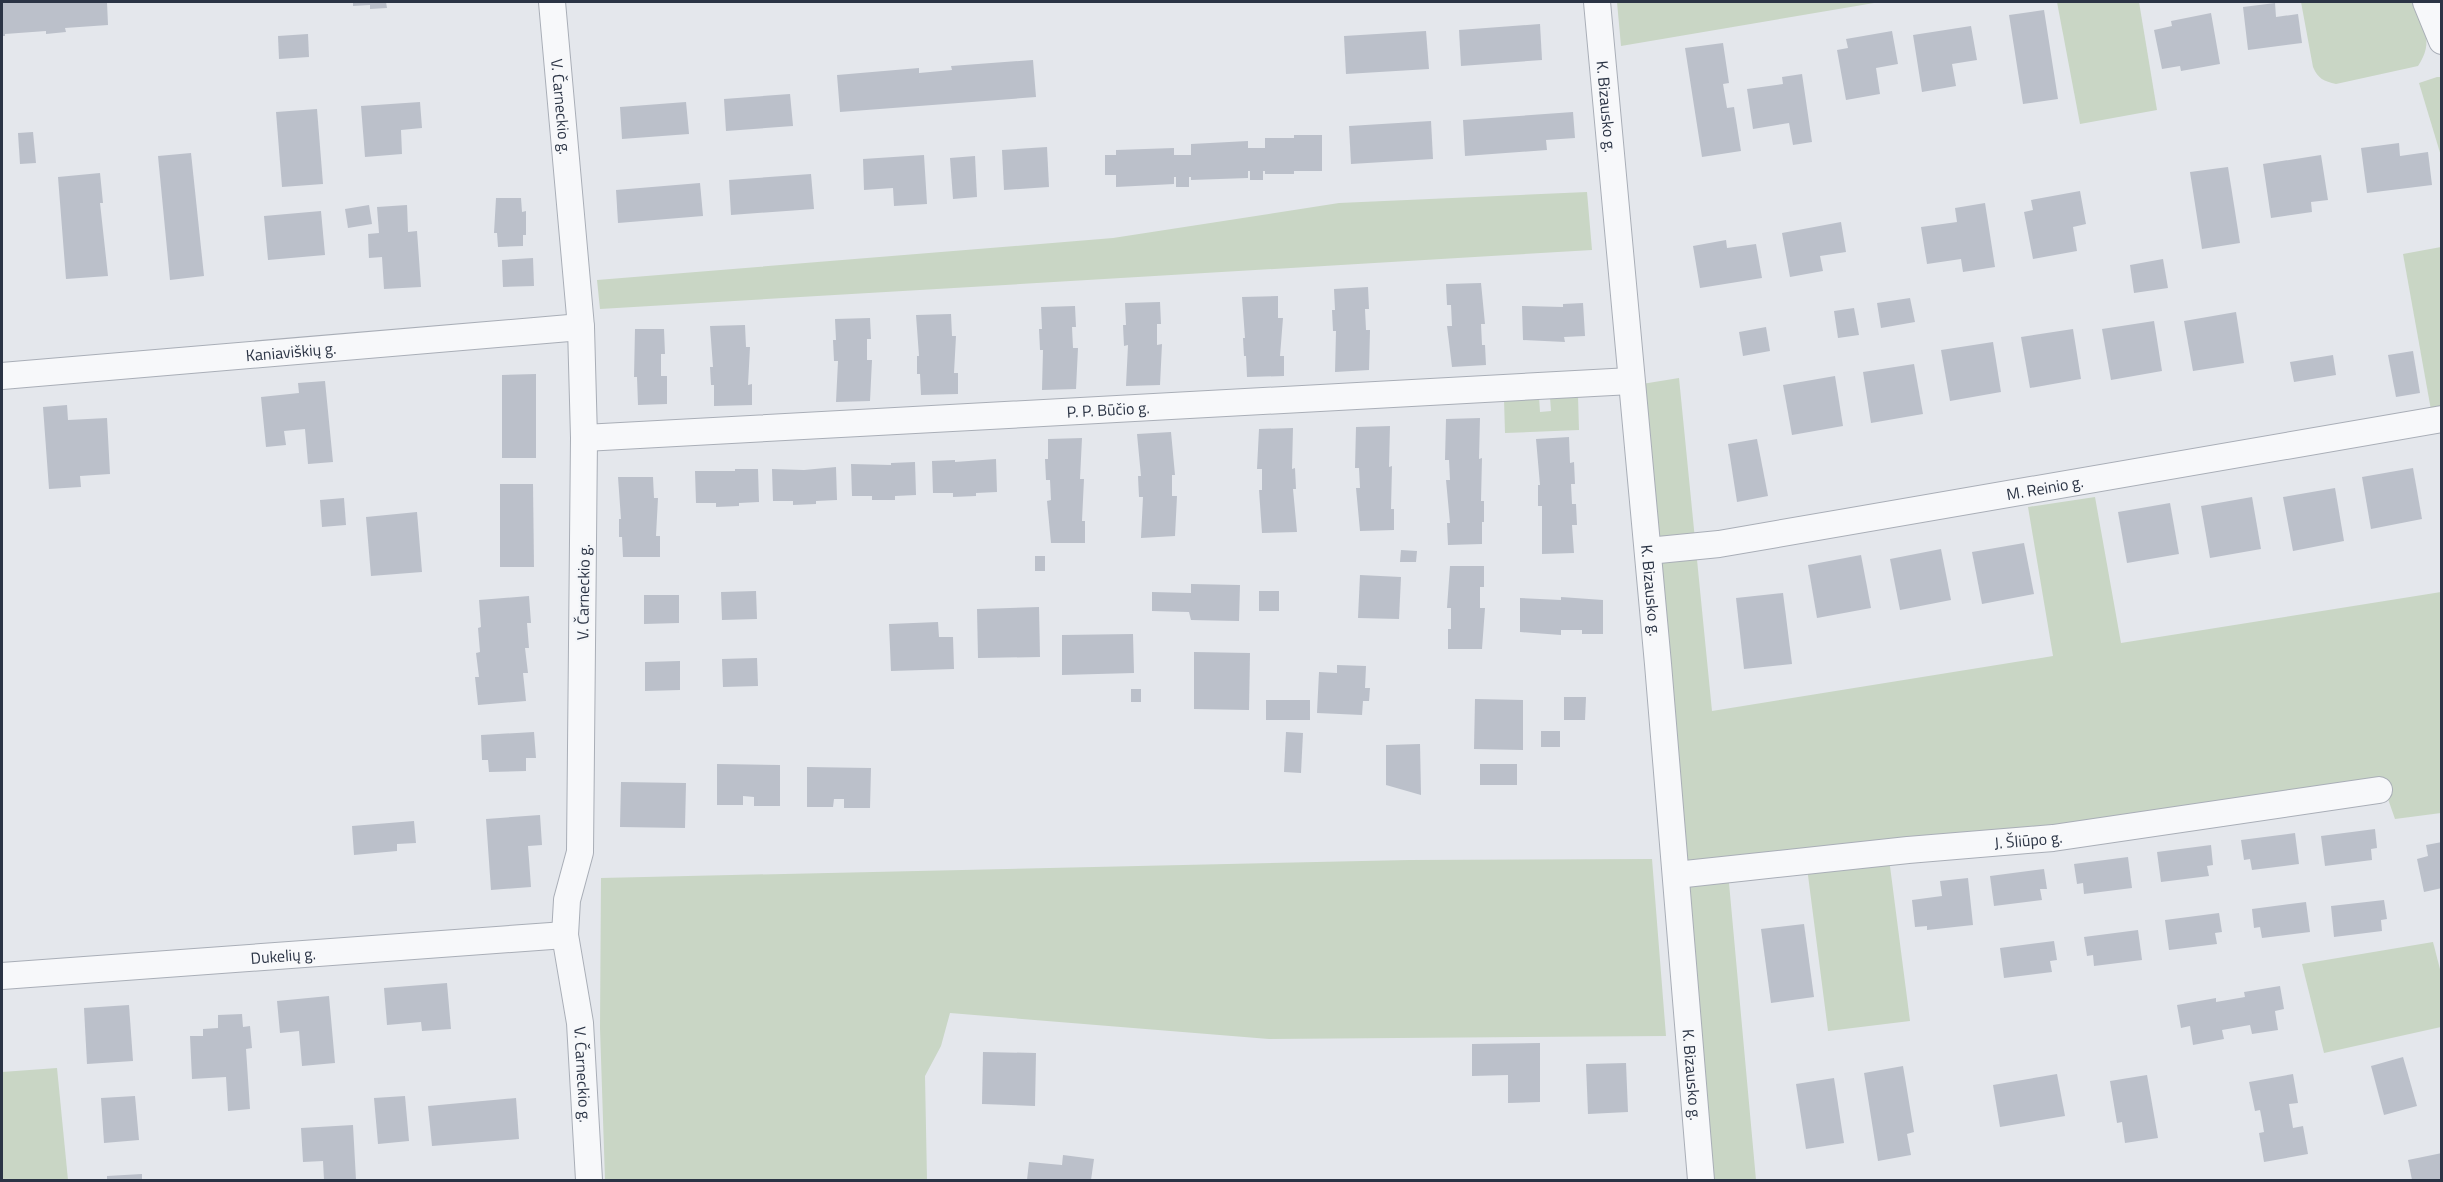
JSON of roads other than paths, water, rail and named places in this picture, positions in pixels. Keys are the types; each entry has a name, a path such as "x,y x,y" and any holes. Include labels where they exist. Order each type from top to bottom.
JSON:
{"street":[{"name":"V. Čarneckio g.","path":"552,2 580,327 584,438 580,852 567,900 565,935 580,1023 585,1077 589,1180"},
{"name":"K. Bizausko g.","path":"1598,2 1648,551 1701,1180"},
{"path":"2426,2 2442,41"},
{"name":"Kaniaviškių g.","path":"2,376 580,327"},
{"name":"P. P. Būčio g.","path":"584,438 1631,381"},
{"name":"M. Reinio g.","path":"1648,551 1731,542 2442,419"},
{"name":"J. Šliūpo g.","path":"1676,875 1908,850 2053,838 2379,790"},
{"name":"Dukelių g.","path":"2,976 565,935"}]}
